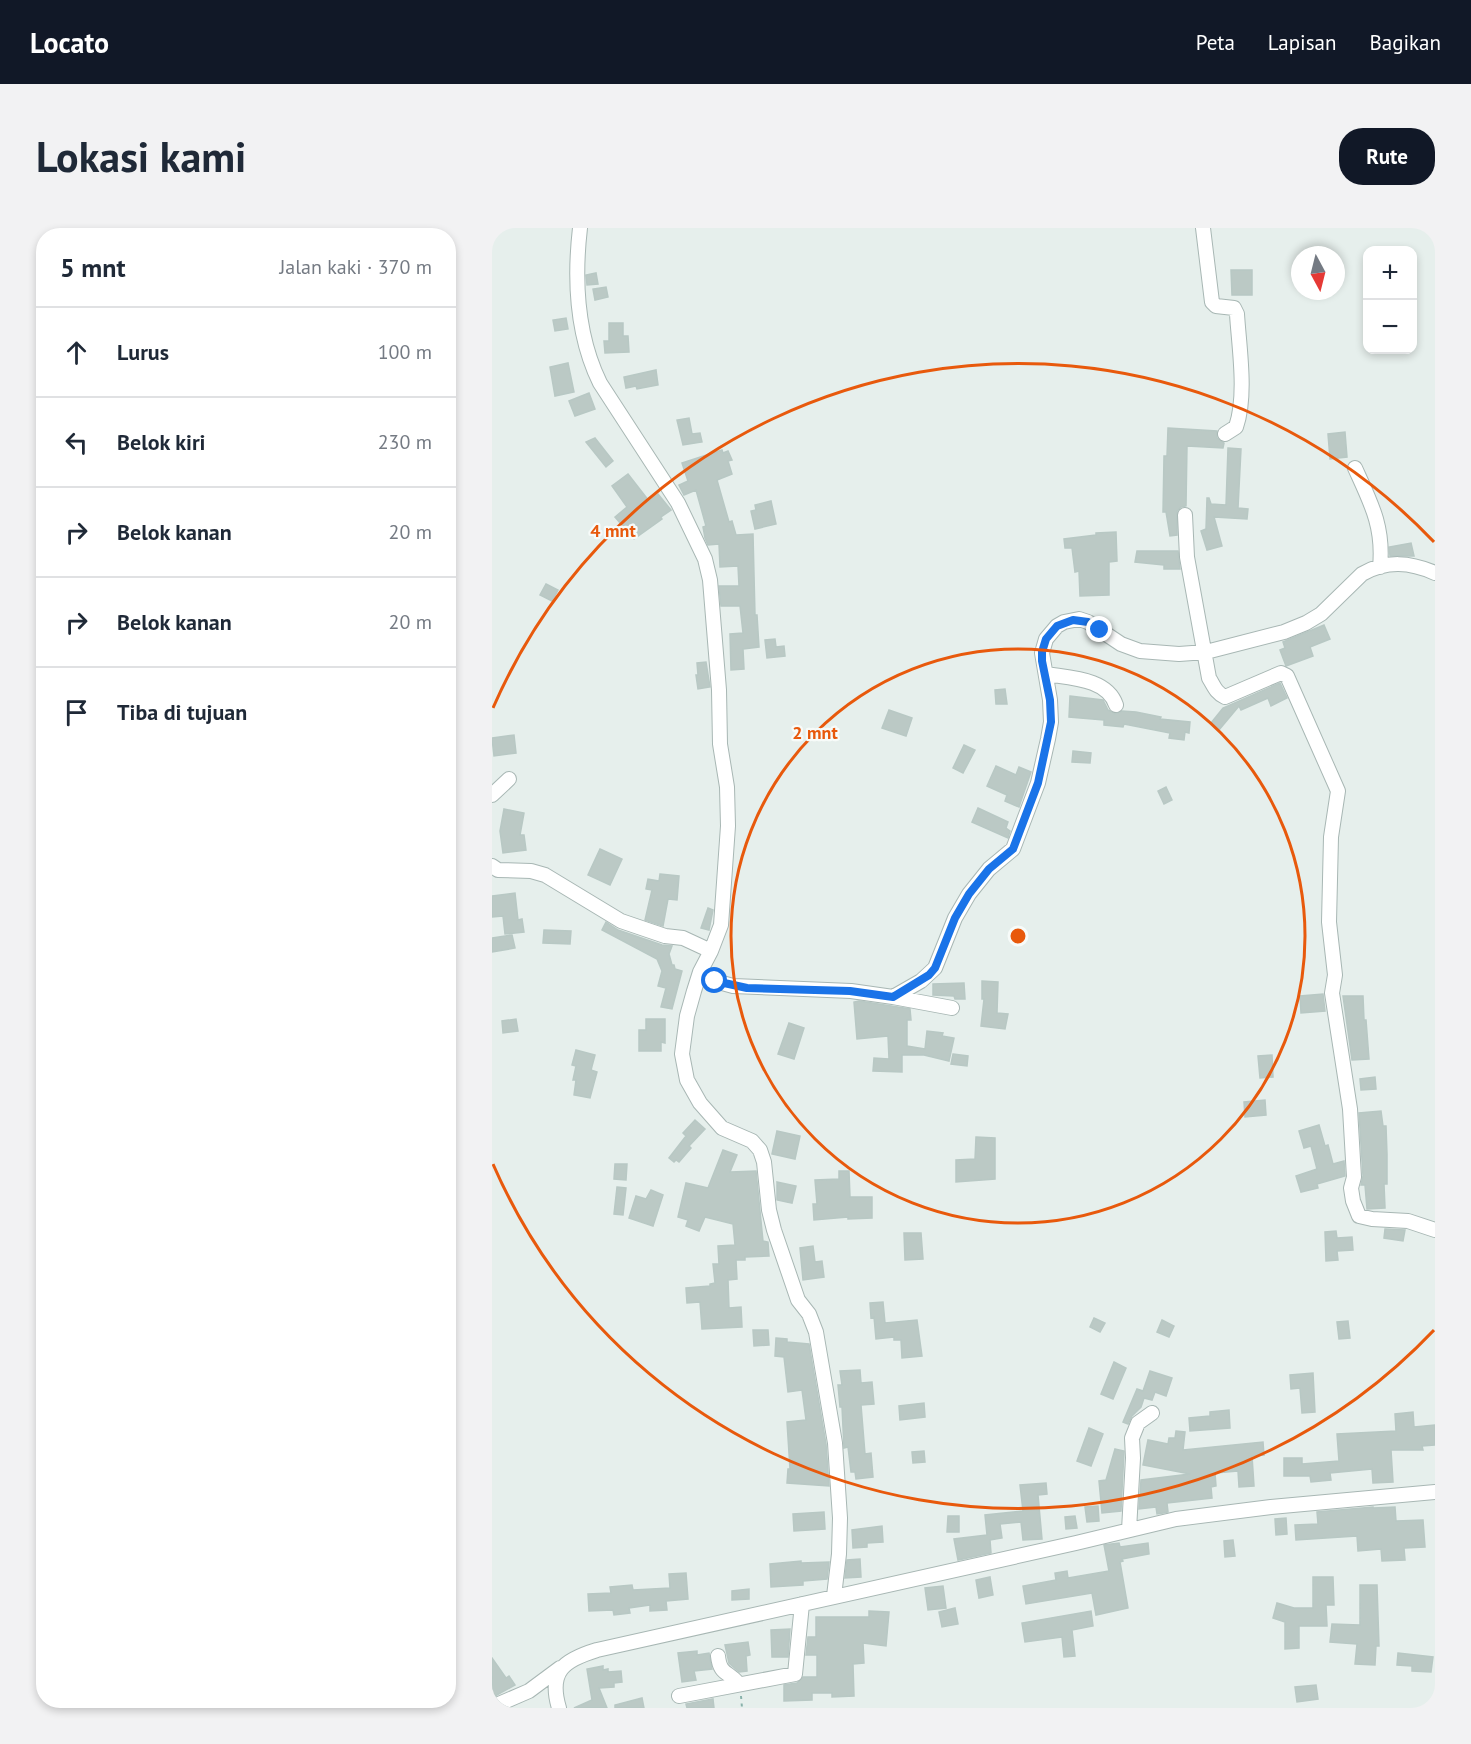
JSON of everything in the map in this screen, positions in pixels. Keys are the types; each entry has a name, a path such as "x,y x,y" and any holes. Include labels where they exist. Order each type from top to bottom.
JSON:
{"street":[{"path":"580,228 577,268 585,348 600,383 678,503 705,559 710,580 719,690 720,744 728,812 721,925 700,972 687,1016 682,1054 692,1092 722,1128 752,1141 760,1150 764,1162 769,1209 774,1230 798,1300 809,1314 820,1350 835,1443 837,1475 839,1554 834,1596"},
{"path":"1203,228 1212,302 1216,306 1234,308 1237,314 1241,385 1239,414 1236,427 1225,434"},
{"path":"1355,468 1374,509 1382,543 1380,567"},
{"path":"1185,515 1187,557 1209,678 1219,694 1225,698 1281,672 1287,676 1338,791 1331,837 1329,922 1335,975 1332,993 1350,1109 1354,1176 1351,1188 1353,1201 1359,1216 1408,1221 1435,1230"},
{"path":"893,997 921,981 935,968 955,918 969,894 989,869 1013,849 1038,783 1050,730 1050,700 1042,652 1046,639 1057,626 1073,620 1088,622 1121,644 1140,651 1179,654 1206,652 1263,638 1306,623 1321,614 1362,574 1380,567 1408,564 1435,573"},
{"path":"1046,674 1085,680 1108,691 1116,705"},
{"path":"492,795 509,779"},
{"path":"492,867 498,870 538,873 621,921 665,936 683,938 711,951"},
{"path":"700,972 715,981 733,986 850,991 952,1008"},
{"path":"1129,1530 1132,1438 1138,1423 1152,1413"},
{"path":"492,1707 529,1691 562,1666 597,1650 1076,1544 1176,1519 1223,1512 1435,1492"},
{"path":"679,1696 793,1675 797,1672 802,1604"},
{"path":"718,1656 719,1667 722,1671 739,1684"},
{"path":"558,1708 554,1688 562,1666"}],"building":[{"path":"1231,270 1252,270 1252,295 1232,295"},
{"path":"596,273 598,284 587,285 586,275"},
{"path":"606,287 608,297 595,300 593,289"},
{"path":"566,318 568,329 555,331 553,320"},
{"path":"609,323 623,323 623,336 628,336 629,352 605,353 604,341 609,341"},
{"path":"568,363 574,392 555,396 550,367"},
{"path":"656,370 658,385 637,389 636,386 626,388 624,377"},
{"path":"589,393 595,409 575,416 569,401"},
{"path":"689,418 692,434 700,433 702,442 683,445 677,420"},
{"path":"1168,428 1217,431 1217,438 1224,443 1223,448 1187,446 1186,506 1177,511 1177,535 1170,536 1166,512 1163,512 1164,456 1167,456"},
{"path":"1345,432 1347,457 1330,459 1328,434"},
{"path":"595,438 613,461 606,467 586,442"},
{"path":"1228,448 1241,449 1238,508 1248,509 1247,519 1214,517 1222,546 1207,550 1201,531 1206,529 1207,498 1211,504 1226,505"},
{"path":"722,450 723,453 728,451 732,460 728,461 732,474 717,480 729,522 732,521 736,535 753,534 755,615 757,615 759,647 743,649 744,669 731,670 730,634 743,633 740,606 721,606 719,586 739,586 738,566 720,567 719,544 708,545 705,538 703,527 706,526 696,490 684,495 679,485 688,481 682,463"},
{"path":"628,474 649,501 658,494 671,510 634,539 615,517 627,507 612,486"},
{"path":"771,501 776,524 755,529 751,511 756,510 755,505"},
{"path":"1116,532 1117,561 1109,562 1109,595 1080,596 1079,571 1075,572 1072,548 1065,548 1064,539"},
{"path":"1411,543 1414,556 1390,556 1389,547"},
{"path":"1137,551 1178,551 1180,569 1164,569 1164,565 1135,562"},
{"path":"546,584 558,590 552,601 540,595"},
{"path":"1324,625 1330,639 1310,647 1313,656 1286,666 1280,650 1285,648 1283,642"},
{"path":"775,639 776,647 784,646 785,656 767,658 765,640"},
{"path":"706,662 710,687 698,689 697,663"},
{"path":"1280,683 1287,698 1271,706 1268,698 1241,710 1239,706 1219,730 1211,723 1223,708"},
{"path":"1005,689 1007,704 996,704 995,690"},
{"path":"1070,696 1103,700 1108,710 1115,714 1122,711 1136,712 1161,717 1160,719 1190,722 1189,733 1185,732 1184,740 1169,738 1170,733 1124,724 1123,727 1104,725 1104,720 1069,717"},
{"path":"889,710 912,718 906,736 882,728"},
{"path":"514,735 516,753 494,756 492,738"},
{"path":"964,745 975,750 963,773 953,768"},
{"path":"1073,751 1091,753 1090,763 1072,762"},
{"path":"996,766 1016,775 1019,767 1031,772 1019,807 1005,801 1007,795 987,786"},
{"path":"1166,787 1172,800 1164,804 1158,791"},
{"path":"978,808 1008,822 1006,828 1010,831 1008,838 972,822"},
{"path":"504,809 524,813 520,835 524,835 526,850 503,853 500,831"},
{"path":"600,849 622,859 610,885 588,875"},
{"path":"660,874 679,876 677,900 668,899 663,926 645,920 652,890 646,889 648,879 659,881"},
{"path":"515,893 518,920 522,919 524,932 505,934 503,916 492,917 492,896"},
{"path":"708,908 713,910 709,930 701,928"},
{"path":"606,922 618,930 662,945 672,946 669,954 672,965 675,969 682,971 672,1009 661,1007 666,988 658,986 662,971 657,959 602,930"},
{"path":"544,930 571,931 570,944 543,943"},
{"path":"512,935 515,948 492,952 492,938"},
{"path":"982,981 998,982 997,1013 1008,1014 1005,1029 981,1026 984,999 982,999"},
{"path":"964,983 965,999 933,995 933,984"},
{"path":"1323,994 1325,1011 1301,1013 1300,996"},
{"path":"1343,996 1363,996 1369,1059 1352,1060"},
{"path":"854,1002 910,1009 911,1020 907,1020 907,1046 925,1049 927,1031 943,1033 942,1036 954,1038 949,1061 924,1055 902,1055 902,1072 873,1071 874,1058 889,1059 888,1036 857,1039"},
{"path":"516,1019 518,1031 503,1033 502,1021"},
{"path":"646,1019 665,1019 665,1043 661,1042 661,1051 639,1051 639,1030 646,1030"},
{"path":"789,1023 804,1028 794,1059 778,1054"},
{"path":"576,1050 595,1055 591,1070 597,1072 590,1098 574,1095 576,1080 573,1080 576,1066 572,1065"},
{"path":"953,1054 968,1056 967,1066 951,1064"},
{"path":"1272,1055 1273,1077 1260,1078 1258,1056"},
{"path":"1375,1077 1376,1089 1361,1090 1360,1079"},
{"path":"1265,1100 1266,1115 1245,1117 1244,1102"},
{"path":"1381,1111 1383,1126 1386,1126 1385,1208 1367,1209 1365,1185 1361,1185 1363,1176 1359,1113"},
{"path":"695,1120 705,1129 689,1146 691,1148 679,1162 676,1160 674,1162 669,1158 686,1136 683,1133"},
{"path":"1319,1125 1333,1164 1344,1161 1345,1176 1317,1184 1318,1188 1301,1192 1296,1176 1317,1169 1311,1146 1304,1148 1299,1131"},
{"path":"777,1131 800,1136 795,1159 772,1154"},
{"path":"976,1137 995,1138 995,1179 956,1182 956,1160 975,1159"},
{"path":"723,1150 737,1155 730,1172 756,1171 763,1241 768,1242 769,1256 745,1257 745,1260 736,1260 737,1279 728,1280 729,1308 741,1307 742,1327 702,1329 700,1302 687,1303 686,1288 710,1286 715,1283 713,1264 719,1264 718,1246 735,1245 733,1224 705,1217 699,1231 686,1226 688,1220 678,1217 686,1183 708,1188"},
{"path":"615,1164 627,1164 626,1180 614,1179"},
{"path":"839,1171 849,1171 850,1197 872,1197 872,1218 848,1219 848,1217 814,1220 813,1204 817,1204 815,1180 839,1179"},
{"path":"777,1182 796,1186 792,1203 777,1200"},
{"path":"617,1187 626,1188 623,1215 614,1214"},
{"path":"651,1190 663,1195 653,1226 629,1218 636,1196 646,1199"},
{"path":"1385,1229 1405,1230 1403,1241 1384,1238"},
{"path":"1336,1231 1337,1238 1352,1237 1353,1250 1337,1251 1338,1260 1326,1261 1325,1232"},
{"path":"904,1233 921,1233 923,1259 905,1260"},
{"path":"813,1246 815,1262 822,1261 824,1277 803,1280 800,1248"},
{"path":"883,1302 885,1323 917,1320 922,1356 902,1358 901,1340 894,1340 894,1337 876,1339 870,1303"},
{"path":"1094,1318 1105,1323 1100,1332 1090,1327"},
{"path":"1162,1320 1174,1326 1169,1337 1157,1332"},
{"path":"1348,1321 1350,1338 1339,1339 1337,1322"},
{"path":"753,1330 768,1330 769,1345 754,1346"},
{"path":"776,1338 787,1339 787,1342 809,1344 826,1444 829,1486 787,1483 788,1469 790,1469 787,1422 806,1420 802,1390 788,1392 784,1357 775,1356"},
{"path":"1114,1362 1126,1368 1113,1399 1101,1394"},
{"path":"860,1370 861,1383 872,1382 874,1404 861,1405 865,1454 871,1453 873,1477 856,1479 855,1472 851,1472 848,1447 844,1448 842,1407 840,1407 838,1385 842,1385 840,1371"},
{"path":"1150,1371 1172,1378 1166,1396 1155,1392 1152,1400 1144,1398 1141,1407 1128,1424 1123,1422 1137,1389 1143,1391"},
{"path":"1313,1373 1315,1412 1302,1413 1300,1388 1291,1389 1290,1375"},
{"path":"924,1403 925,1417 900,1420 899,1406"},
{"path":"1229,1410 1230,1428 1190,1431 1189,1418 1210,1416 1210,1412"},
{"path":"1413,1412 1414,1427 1435,1425 1435,1445 1422,1446 1423,1450 1391,1450 1393,1482 1373,1483 1372,1469 1330,1473 1331,1480 1311,1482 1310,1476 1284,1476 1284,1458 1302,1458 1302,1464 1339,1461 1337,1434 1396,1431 1395,1414"},
{"path":"1089,1428 1103,1434 1091,1466 1077,1461"},
{"path":"1176,1431 1185,1432 1183,1450 1263,1442 1264,1455 1252,1456 1254,1486 1239,1487 1238,1471 1215,1473 1216,1486 1211,1487 1212,1498 1167,1503 1168,1512 1157,1514 1156,1507 1139,1509 1141,1480 1190,1474 1143,1465 1148,1440 1168,1444 1169,1438 1175,1438"},
{"path":"1115,1449 1124,1451 1121,1511 1102,1513 1099,1481 1106,1480"},
{"path":"924,1451 925,1462 913,1463 912,1452"},
{"path":"1046,1483 1047,1494 1038,1495 1042,1539 1023,1540 1021,1522 1000,1524 1002,1538 990,1540 991,1553 958,1560 954,1539 987,1535 985,1515 1023,1511 1020,1485"},
{"path":"1098,1506 1099,1521 1087,1522 1085,1507"},
{"path":"1395,1507 1396,1521 1423,1520 1425,1547 1404,1548 1405,1560 1382,1561 1381,1549 1358,1551 1357,1536 1296,1540 1295,1525 1318,1524 1317,1512"},
{"path":"824,1512 825,1529 794,1531 793,1514"},
{"path":"948,1516 959,1516 959,1532 947,1532"},
{"path":"1075,1516 1077,1528 1066,1529 1065,1517"},
{"path":"1286,1518 1287,1534 1276,1535 1275,1519"},
{"path":"882,1526 883,1542 867,1543 867,1547 853,1548 852,1530"},
{"path":"1233,1540 1235,1556 1225,1557 1224,1541"},
{"path":"1119,1543 1120,1547 1148,1543 1149,1554 1122,1559 1123,1561 1120,1562 1128,1608 1096,1615 1092,1593 1026,1604 1023,1586 1056,1580 1055,1573 1067,1571 1068,1578 1109,1571 1104,1545"},
{"path":"860,1559 861,1577 845,1578 847,1560"},
{"path":"801,1561 801,1563 829,1562 827,1579 803,1581 803,1585 771,1587 770,1564"},
{"path":"686,1573 688,1599 666,1601 667,1610 650,1611 650,1605 629,1608 630,1613 614,1615 613,1610 589,1611 588,1594 611,1593 610,1587 632,1585 633,1590 670,1588 669,1574"},
{"path":"990,1577 993,1595 979,1598 976,1580"},
{"path":"1313,1577 1333,1577 1334,1605 1326,1605 1327,1626 1299,1626 1299,1648 1285,1649 1285,1622 1273,1618 1277,1603 1294,1608 1313,1608"},
{"path":"1360,1585 1377,1585 1379,1646 1376,1646 1375,1665 1355,1664 1357,1644 1330,1642 1332,1624 1360,1625"},
{"path":"943,1586 946,1608 928,1610 925,1588"},
{"path":"749,1589 749,1599 732,1600 732,1591"},
{"path":"955,1608 958,1624 942,1627 939,1612"},
{"path":"869,1611 889,1612 886,1646 863,1643 864,1663 853,1664 854,1696 832,1697 832,1693 812,1693 812,1700 784,1701 784,1685 797,1683 803,1677 817,1677 817,1655 806,1655 808,1637 816,1637 816,1617 869,1617"},
{"path":"1091,1611 1093,1626 1072,1630 1075,1656 1064,1657 1062,1637 1025,1642 1022,1623"},
{"path":"790,1629 788,1657 772,1657 771,1630"},
{"path":"748,1642 750,1655 746,1656 747,1671 739,1672 729,1663 725,1645"},
{"path":"697,1651 697,1655 709,1653 712,1669 694,1671 696,1680 682,1682 678,1653"},
{"path":"1398,1653 1433,1657 1431,1672 1412,1671 1412,1666 1397,1665"},
{"path":"492,1658 506,1678 509,1676 515,1685 495,1696 492,1693"},
{"path":"603,1666 603,1670 608,1669 608,1672 621,1671 622,1682 614,1683 614,1687 599,1688 607,1708 574,1708 592,1700 587,1669"},
{"path":"1316,1685 1318,1699 1297,1702 1295,1687"},
{"path":"642,1698 644,1708 615,1708 615,1705"},
{"path":"713,1699 714,1708 687,1708 686,1704"}],"route":[{"path":"715,981 747,988 850,991 893,997 929,975 939,960 955,918 969,894 989,869 1013,849 1038,783 1051,722 1048,682 1042,661 1046,639 1057,626 1073,620 1088,622 1100,630"}]}
